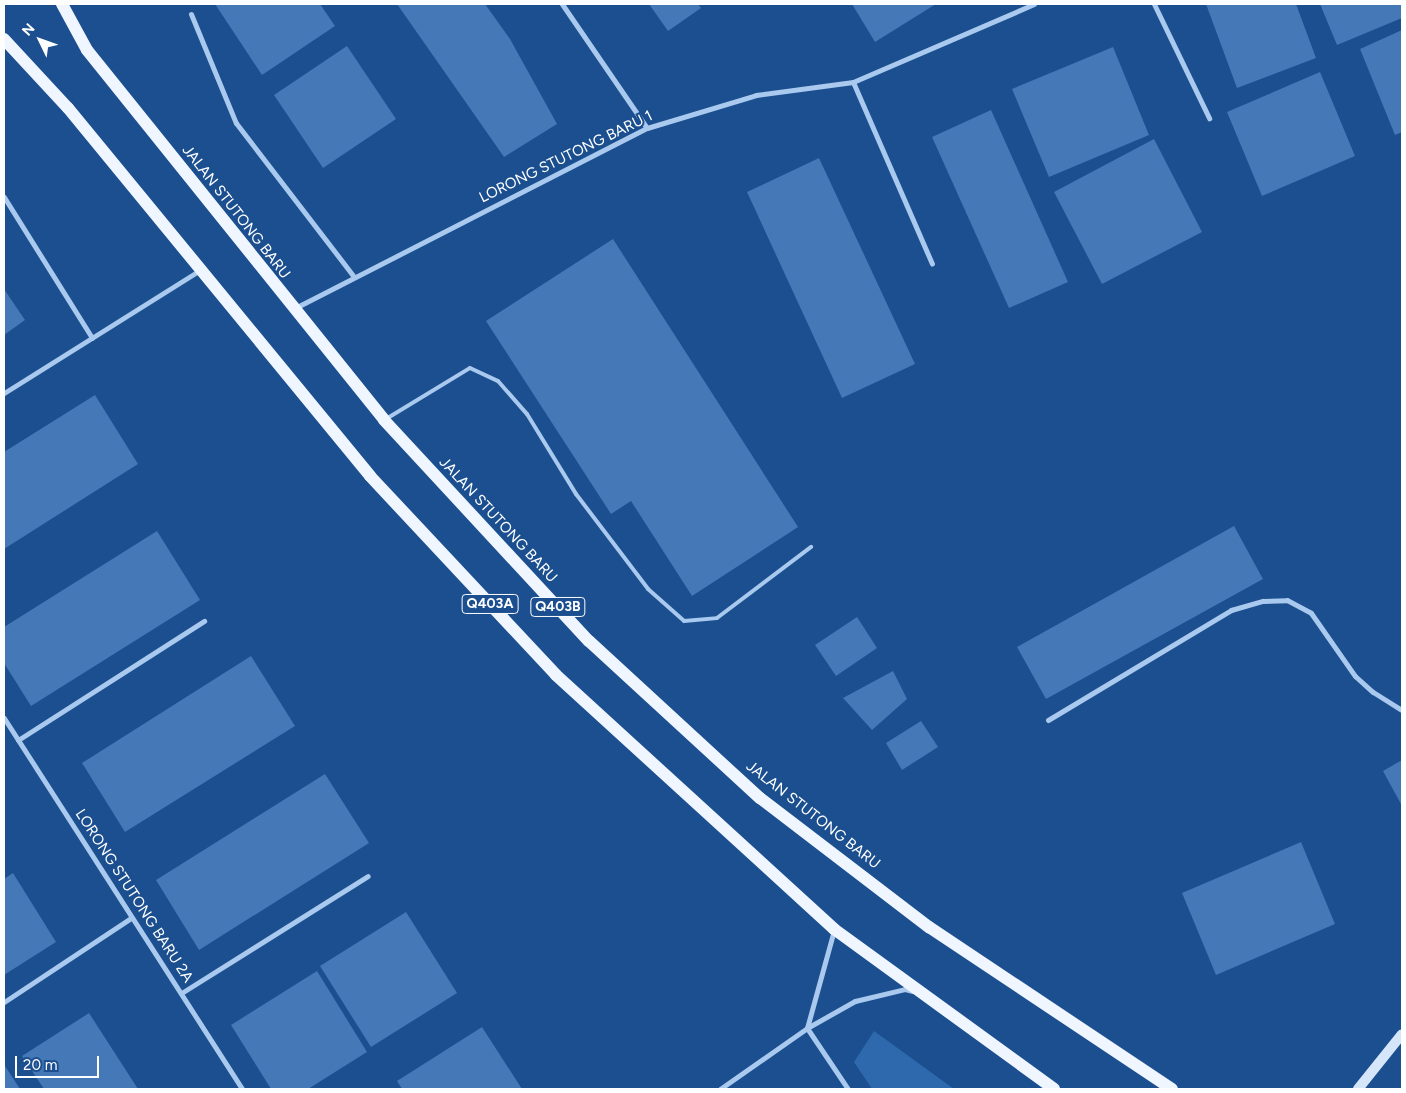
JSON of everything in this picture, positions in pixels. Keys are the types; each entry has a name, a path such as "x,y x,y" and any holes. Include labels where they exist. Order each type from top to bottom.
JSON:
{"main road":[{"name":"JALAN STUTONG BARU","path":"62,4 87,50 384,420 589,641 760,798 930,926 1172,1089"},
{"name":"Q403A","path":"4,39 68,108 370,476 556,675 834,929 1054,1089"}],"street":[{"path":"562,4 647,128"},
{"name":"LORONG STUTONG BARU 1","path":"293,309 647,128 756,95 853,82 1034,4"},
{"path":"1154,4 1209,118"},
{"path":"191,14 236,122 354,277"},
{"path":"853,82 932,264"},
{"path":"4,197 92,338"},
{"path":"4,393 200,270"},
{"path":"1048,720 1231,610 1263,601 1287,600 1311,613 1355,676 1373,692 1402,710"},
{"path":"18,740 204,621"},
{"name":"LORONG STUTONG BARU 2A","path":"4,718 131,918 183,992 242,1089"},
{"path":"183,992 368,876"},
{"path":"4,1002 131,918"},
{"path":"834,929 807,1028 848,1089"},
{"path":"720,1089 807,1028 855,1001 905,989 924,995"},
{"path":"1358,1089 1402,1034"}],"lane":[{"path":"384,420 423,394 470,368 498,382 527,414 576,494 648,589 684,621 717,618 811,547"}],"shaded area":[{"path":"874,1031 954,1089 872,1089 854,1062"}],"building":[{"path":"215,4 320,4 335,26 262,75"},
{"path":"397,4 485,4 510,39 557,124 504,157"},
{"path":"649,4 698,4 701,8 668,31"},
{"path":"852,4 936,4 875,42"},
{"path":"1206,4 1296,4 1316,58 1237,88"},
{"path":"1320,4 1402,4 1402,18 1337,45"},
{"path":"1402,30 1402,132 1395,135 1360,49"},
{"path":"347,46 396,119 323,168 274,95"},
{"path":"1113,47 1149,135 1049,177 1012,89"},
{"path":"1320,72 1355,156 1262,196 1227,112"},
{"path":"991,110 1068,282 1009,308 932,137"},
{"path":"1154,139 1202,232 1102,284 1054,192"},
{"path":"819,158 915,364 842,398 747,192"},
{"path":"613,239 798,527 692,596 631,501 611,514 486,321"},
{"path":"4,289 25,320 4,335"},
{"path":"95,395 138,464 4,549 4,452"},
{"path":"1234,526 1263,579 1046,699 1017,647"},
{"path":"157,531 200,600 31,706 4,663 4,627"},
{"path":"857,617 877,648 836,676 815,645"},
{"path":"251,656 295,726 125,832 82,763"},
{"path":"893,671 907,699 872,730 843,698"},
{"path":"921,721 938,747 902,770 886,743"},
{"path":"1402,760 1402,806 1383,771"},
{"path":"325,774 369,843 199,950 156,880"},
{"path":"1301,842 1335,924 1216,975 1182,893"},
{"path":"13,873 56,942 4,975 4,879"},
{"path":"406,912 457,993 371,1047 320,966"},
{"path":"317,971 367,1052 308,1089 271,1089 231,1025"},
{"path":"89,1013 138,1089 44,1089 22,1056"},
{"path":"482,1027 522,1089 402,1089 397,1081"},
{"path":"5,1066 20,1089 4,1089"}]}
